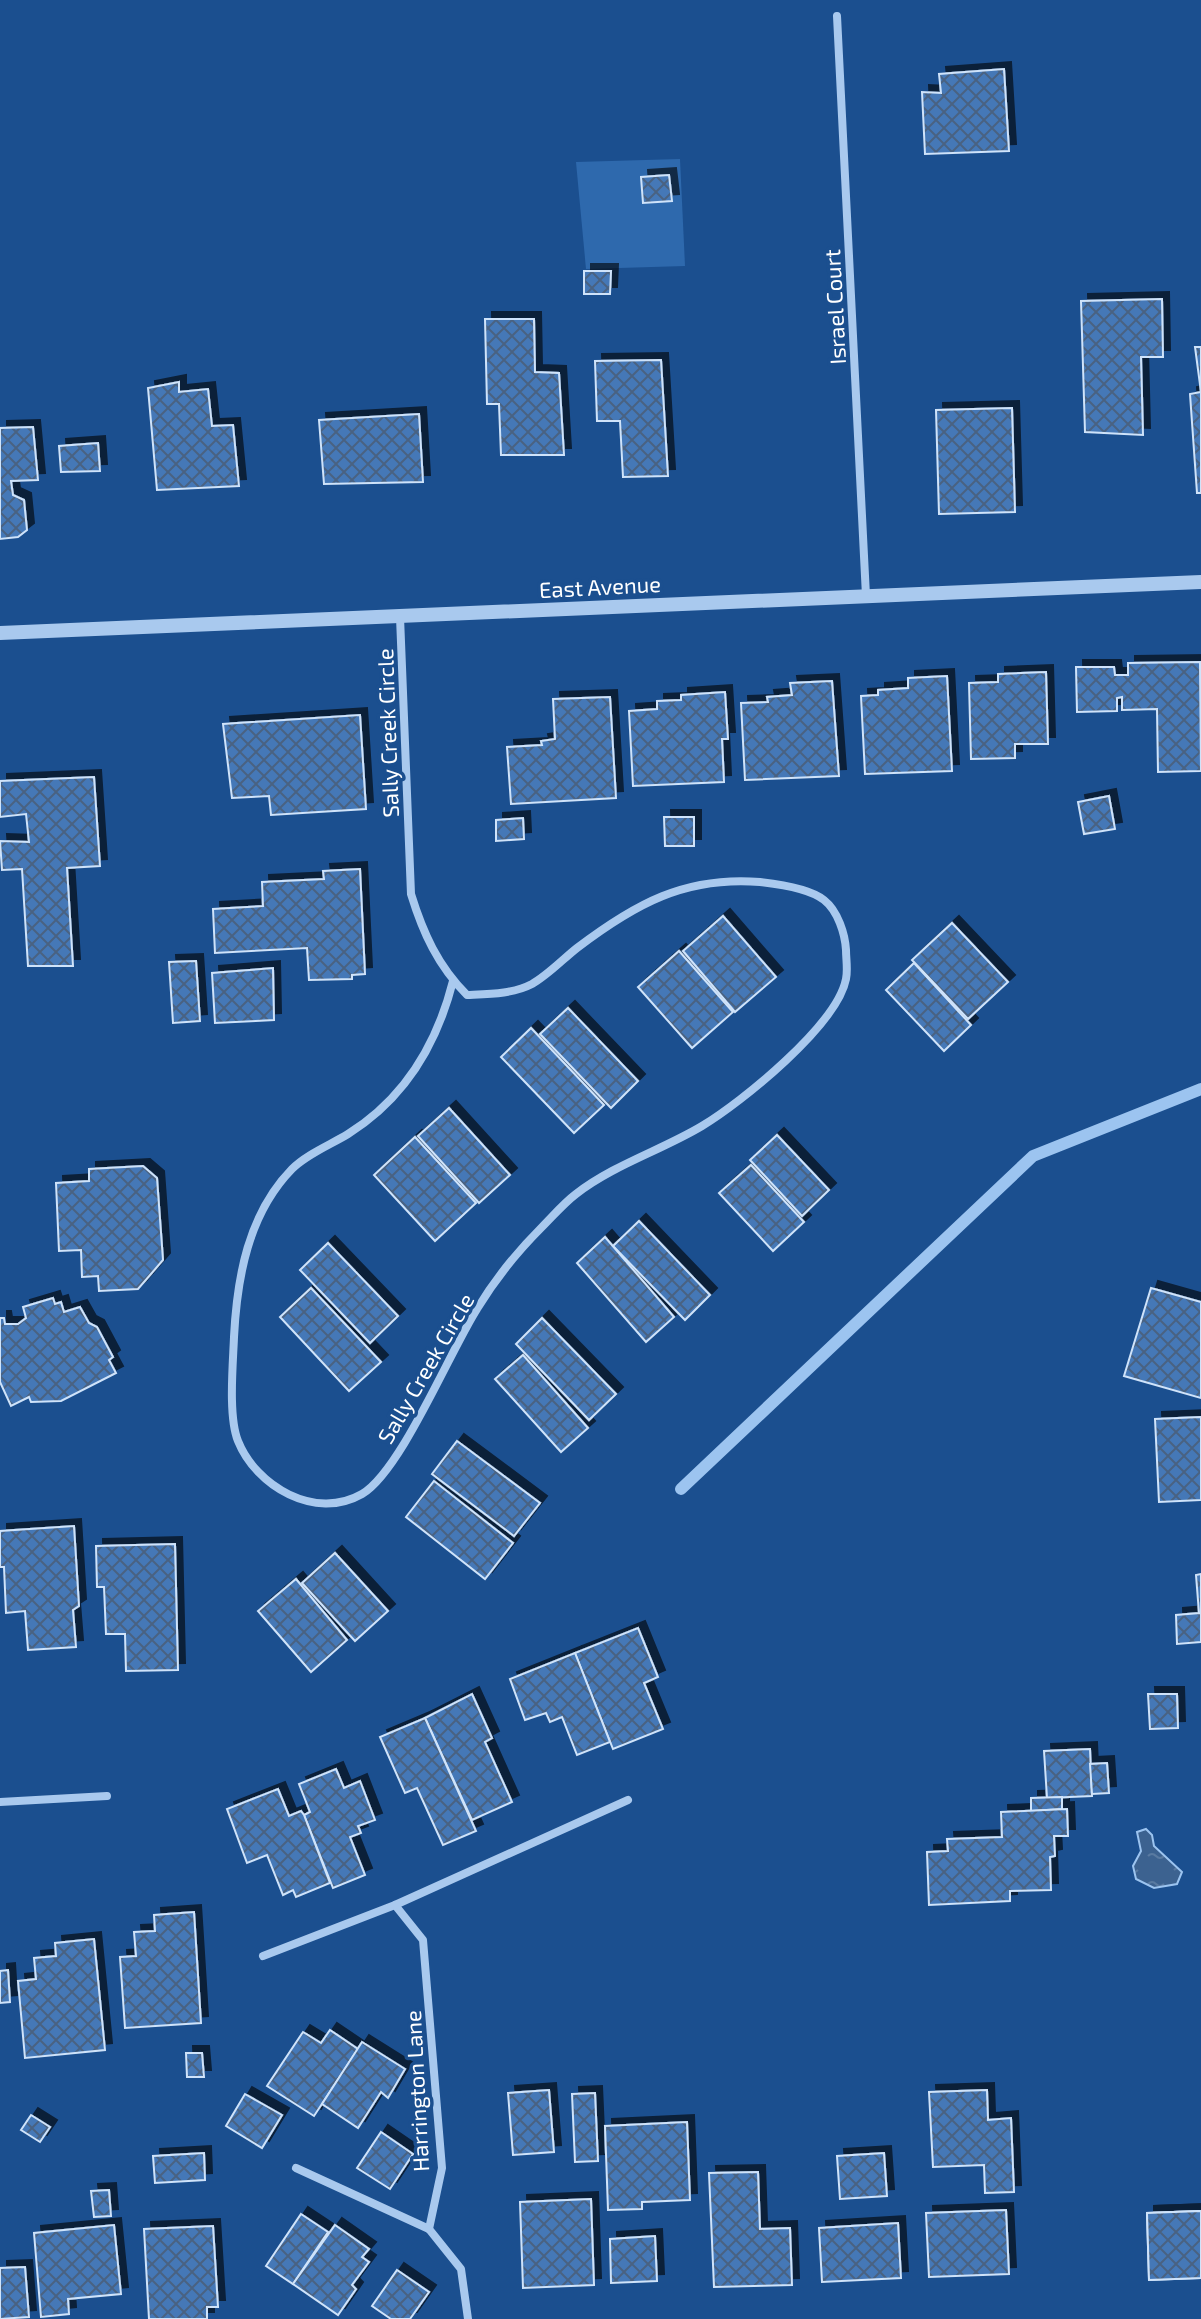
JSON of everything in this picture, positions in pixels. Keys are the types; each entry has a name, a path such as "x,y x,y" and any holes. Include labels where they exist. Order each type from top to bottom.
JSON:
{"street":[{"name":"Israel Court","path":"837,16 866,596"},
{"name":"East Avenue","path":"0,633 1201,582"},
{"name":"Sally Creek Circle","path":"400,617 411,894 424,936 453,981 467,995 508,992 533,983 610,923 649,899 737,880 780,884 824,900 845,933 846,980 827,1020 776,1069 706,1124 577,1193 537,1231 477,1308 380,1479 364,1493 345,1501 325,1503 284,1494 252,1469 235,1436 234,1332 239,1277 247,1247 275,1193 293,1168 385,1107 416,1069 446,1012 453,981"},
{"path":"0,1802 107,1796"},
{"path":"263,1956 395,1905 628,1800"},
{"name":"Harrington Lane","path":"395,1905 423,1940 442,2168 429,2229"},
{"path":"296,2168 429,2229 461,2269 468,2319"}],"shaded area":[{"path":"680,159 685,266 586,269 576,162"}],"water":[{"path":"1146,1829 1152,1835 1154,1846 1182,1872 1177,1884 1154,1888 1136,1879 1133,1866 1141,1851 1137,1832"}],"building":[{"path":"1004,69 1009,151 925,154 922,92 941,93 939,74"},
{"path":"669,175 672,201 643,203 641,177"},
{"path":"584,271 611,271 610,294 584,294"},
{"path":"1162,299 1163,357 1141,357 1143,435 1085,432 1081,301"},
{"path":"485,319 534,319 535,372 559,373 564,455 501,455 499,404 487,404"},
{"path":"1195,347 1201,347 1201,392"},
{"path":"661,360 668,476 623,477 620,421 597,421 595,361"},
{"path":"179,382 179,392 208,389 212,426 233,425 239,486 157,490 148,388"},
{"path":"1201,392 1201,493 1197,493 1190,394"},
{"path":"1012,408 1015,512 939,514 936,410"},
{"path":"419,414 423,482 324,484 319,420"},
{"path":"33,427 38,480 11,481 13,495 24,500 27,530 18,537 0,539 0,428"},
{"path":"98,443 100,471 61,472 59,446"},
{"path":"1200,662 1201,771 1158,772 1157,709 1122,710 1122,697 1117,698 1117,711 1077,712 1076,667 1114,667 1115,675 1128,675 1128,663"},
{"path":"1046,672 1048,744 1015,744 1015,758 971,759 969,683 998,682 998,674"},
{"path":"947,676 952,771 865,774 861,696 878,695 878,690 908,688 908,678"},
{"path":"832,681 839,776 745,780 741,703 768,702 767,697 792,695 790,683"},
{"path":"725,692 728,739 722,739 724,782 633,786 629,711 657,709 657,701 681,700 681,695"},
{"path":"610,697 616,798 511,804 507,747 542,745 541,741 555,739 553,699"},
{"path":"360,715 366,809 271,815 269,796 232,798 223,724"},
{"path":"94,777 100,866 67,868 73,966 28,966 22,869 2,870 0,841 29,842 26,814 0,817 0,781"},
{"path":"1109,796 1115,829 1084,834 1078,802"},
{"path":"664,817 694,817 694,846 665,846"},
{"path":"523,818 524,839 496,841 496,820"},
{"path":"360,869 365,974 352,975 352,979 309,980 307,948 215,953 213,909 263,906 262,882 324,879 323,871"},
{"path":"723,916 776,977 735,1012 683,951"},
{"path":"952,923 1008,982 968,1019 912,960"},
{"path":"679,951 733,1012 692,1048 638,987"},
{"path":"196,961 200,1021 173,1023 169,962"},
{"path":"914,963 971,1025 944,1051 886,990"},
{"path":"273,968 274,1020 215,1023 212,973"},
{"path":"568,1008 638,1081 611,1108 540,1034"},
{"path":"531,1028 604,1105 574,1133 501,1057"},
{"path":"449,1108 510,1175 479,1203 418,1136"},
{"path":"777,1135 829,1190 802,1216 750,1160"},
{"path":"415,1137 476,1203 435,1241 374,1175"},
{"path":"751,1165 804,1222 773,1251 719,1193"},
{"path":"143,1166 157,1178 163,1260 138,1289 99,1291 98,1276 82,1277 81,1250 59,1251 56,1183 89,1181 89,1169"},
{"path":"639,1221 710,1295 685,1320 613,1246"},
{"path":"605,1237 674,1317 646,1342 577,1263"},
{"path":"328,1243 398,1316 370,1343 300,1270"},
{"path":"311,1288 381,1362 349,1391 280,1317"},
{"path":"1151,1288 1201,1302 1201,1398 1124,1376"},
{"path":"53,1298 55,1304 61,1302 64,1312 80,1307 89,1323 97,1327 113,1357 109,1360 116,1373 61,1401 31,1402 29,1397 11,1406 0,1382 0,1318 4,1318 5,1324 18,1324 26,1318 23,1307"},
{"path":"542,1318 616,1394 589,1420 516,1344"},
{"path":"523,1355 588,1428 561,1452 495,1379"},
{"path":"1201,1417 1201,1500 1159,1502 1155,1419"},
{"path":"457,1441 540,1503 514,1536 432,1474"},
{"path":"434,1481 513,1543 485,1579 406,1517"},
{"path":"74,1526 79,1606 73,1610 76,1647 28,1650 25,1611 6,1613 4,1567 0,1567 0,1531"},
{"path":"175,1544 178,1670 126,1671 125,1634 106,1634 104,1587 97,1587 96,1546"},
{"path":"335,1553 388,1611 355,1641 302,1583"},
{"path":"1201,1574 1201,1642 1177,1644 1176,1615 1199,1613 1196,1575"},
{"path":"296,1579 347,1640 311,1672 258,1611"},
{"path":"638,1628 658,1677 644,1683 663,1729 613,1749 575,1653"},
{"path":"575,1653 610,1742 577,1755 562,1717 550,1722 546,1713 525,1720 510,1679"},
{"path":"472,1694 492,1738 485,1742 512,1802 472,1820 425,1718"},
{"path":"1148,1694 1177,1694 1178,1728 1150,1729"},
{"path":"425,1718 476,1831 443,1845 417,1788 405,1793 380,1737"},
{"path":"1090,1749 1092,1796 1047,1798 1044,1751"},
{"path":"1107,1763 1109,1793 1092,1794 1090,1764"},
{"path":"336,1769 344,1788 360,1781 375,1820 358,1826 361,1833 350,1837 365,1875 333,1888 304,1815 310,1812 299,1784"},
{"path":"278,1789 289,1816 301,1811 304,1815 330,1883 296,1897 293,1890 283,1895 267,1855 247,1863 227,1809"},
{"path":"1062,1797 1062,1809 1031,1811 1031,1798"},
{"path":"1067,1809 1068,1836 1054,1836 1055,1856 1050,1857 1051,1890 1010,1891 1010,1901 929,1905 927,1852 948,1851 947,1839 1002,1837 1001,1812"},
{"path":"194,1912 201,2023 125,2028 120,1957 136,1956 134,1932 155,1931 154,1915"},
{"path":"94,1939 105,2050 25,2058 18,1981 36,1979 34,1958 56,1956 55,1943"},
{"path":"8,1970 10,2002 0,2003 0,1971"},
{"path":"330,2030 358,2049 314,2116 267,2086 303,2032 321,2043"},
{"path":"362,2042 405,2069 388,2098 381,2092 358,2128 322,2104"},
{"path":"186,2053 202,2053 204,2077 187,2077"},
{"path":"549,2090 554,2152 513,2155 508,2093"},
{"path":"987,2090 988,2120 1011,2118 1014,2192 985,2193 984,2165 933,2167 929,2092"},
{"path":"595,2093 598,2161 575,2162 572,2094"},
{"path":"245,2094 282,2115 262,2148 226,2126"},
{"path":"31,2115 50,2127 40,2142 21,2130"},
{"path":"687,2122 690,2200 642,2202 642,2209 608,2210 605,2126"},
{"path":"381,2132 413,2154 390,2189 357,2168"},
{"path":"204,2153 205,2180 155,2183 153,2156"},
{"path":"884,2153 887,2196 840,2199 837,2156"},
{"path":"758,2172 760,2229 790,2228 792,2285 714,2287 709,2173"},
{"path":"109,2190 111,2216 94,2217 91,2191"},
{"path":"591,2199 594,2285 523,2288 520,2202"},
{"path":"1006,2210 1009,2274 929,2277 926,2213"},
{"path":"1201,2211 1201,2278 1149,2280 1147,2213"},
{"path":"1201,2211 1201,2278 1149,2280 1147,2213"},
{"path":"301,2214 328,2232 293,2284 266,2266"},
{"path":"898,2223 901,2278 822,2282 819,2228"},
{"path":"114,2225 121,2294 68,2299 69,2314 41,2317 34,2233"},
{"path":"335,2225 369,2249 362,2257 369,2262 352,2285 356,2289 338,2315 293,2284"},
{"path":"213,2226 218,2307 207,2307 207,2319 149,2319 144,2229"},
{"path":"655,2236 657,2281 611,2283 610,2239"},
{"path":"25,2267 29,2317 0,2319 0,2268"},
{"path":"397,2270 429,2292 410,2319 391,2319 372,2306"}],"waterway":[{"path":"681,1489 1033,1156 1201,1089"}]}
